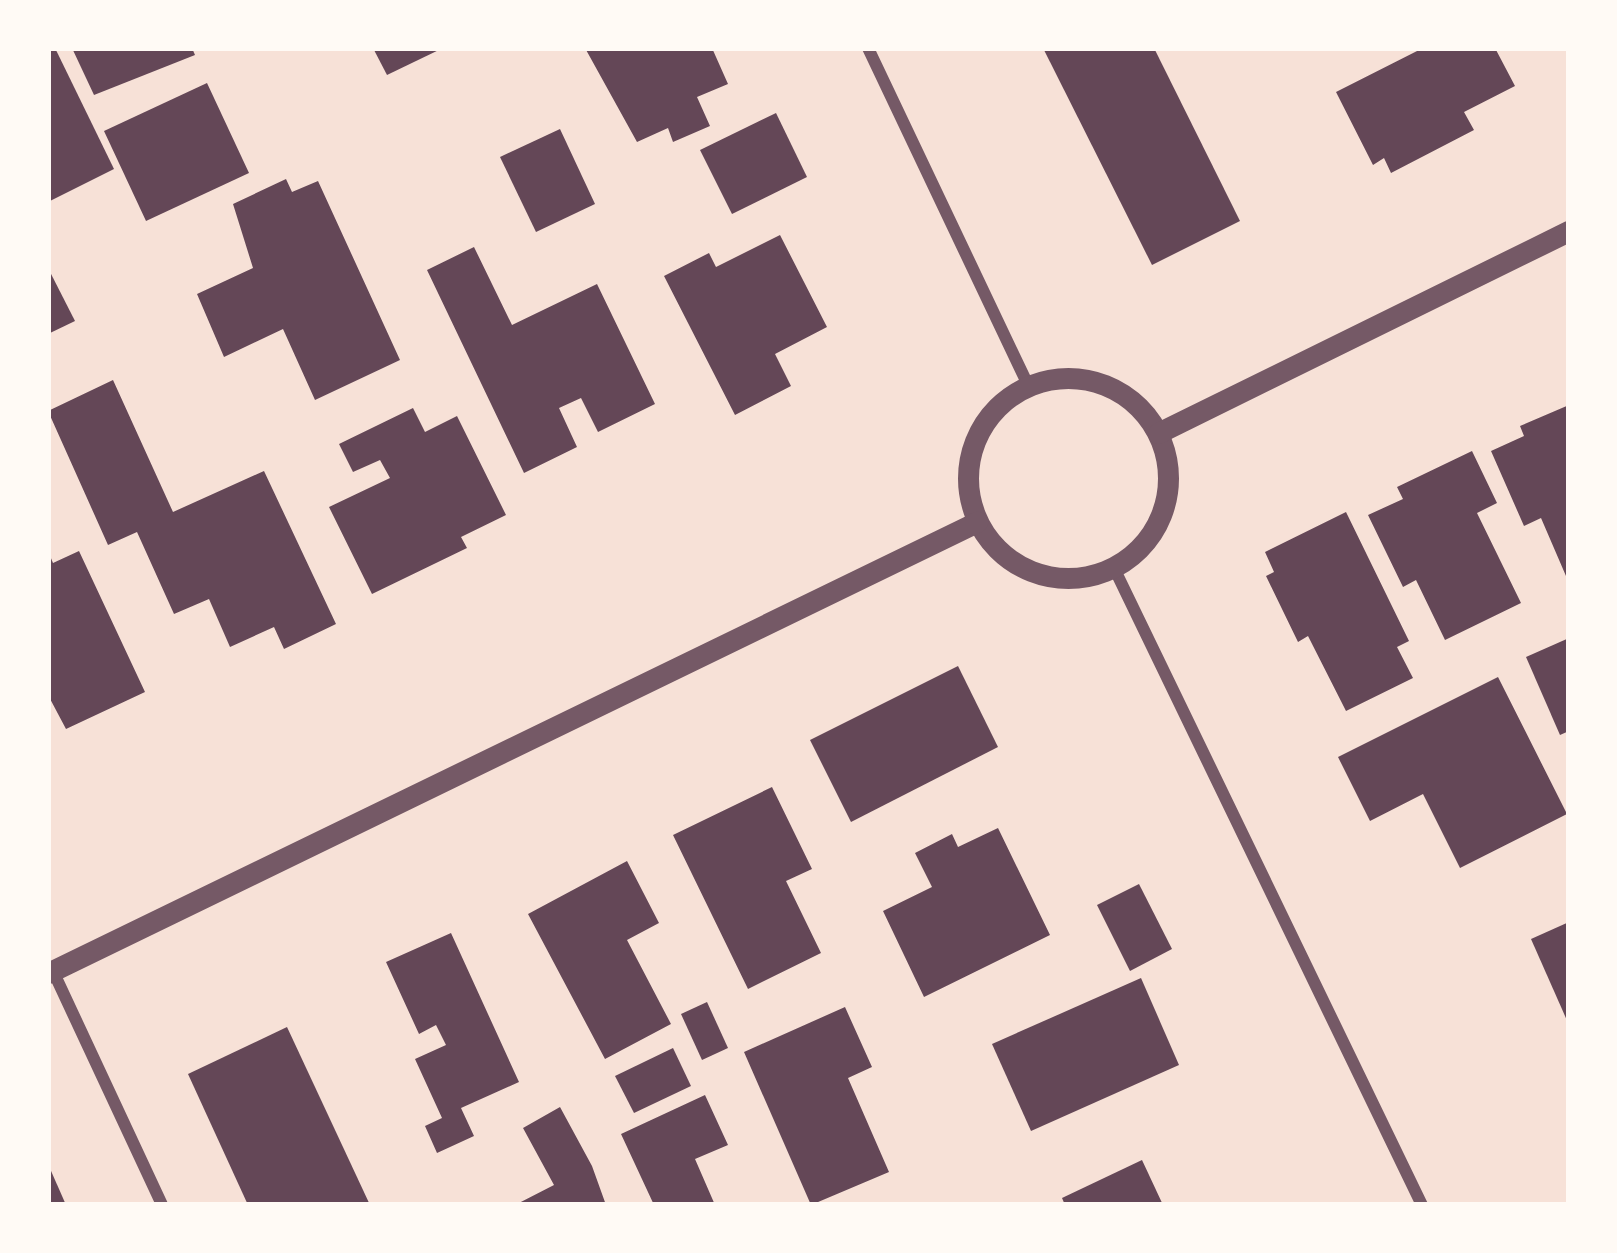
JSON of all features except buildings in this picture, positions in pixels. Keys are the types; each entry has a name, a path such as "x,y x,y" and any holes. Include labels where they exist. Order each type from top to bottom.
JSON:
{"street":[{"path":"868,48 1028,385"},
{"path":"1158,434 1569,231"},
{"path":"1057,376 1117,388 1158,434 1168,494 1140,549 1114,568 1084,578 1021,567 977,522 969,458 1000,402 1028,385 1057,376"},
{"path":"162,1205 51,972 977,522"},
{"path":"1114,568 1422,1205"}]}
